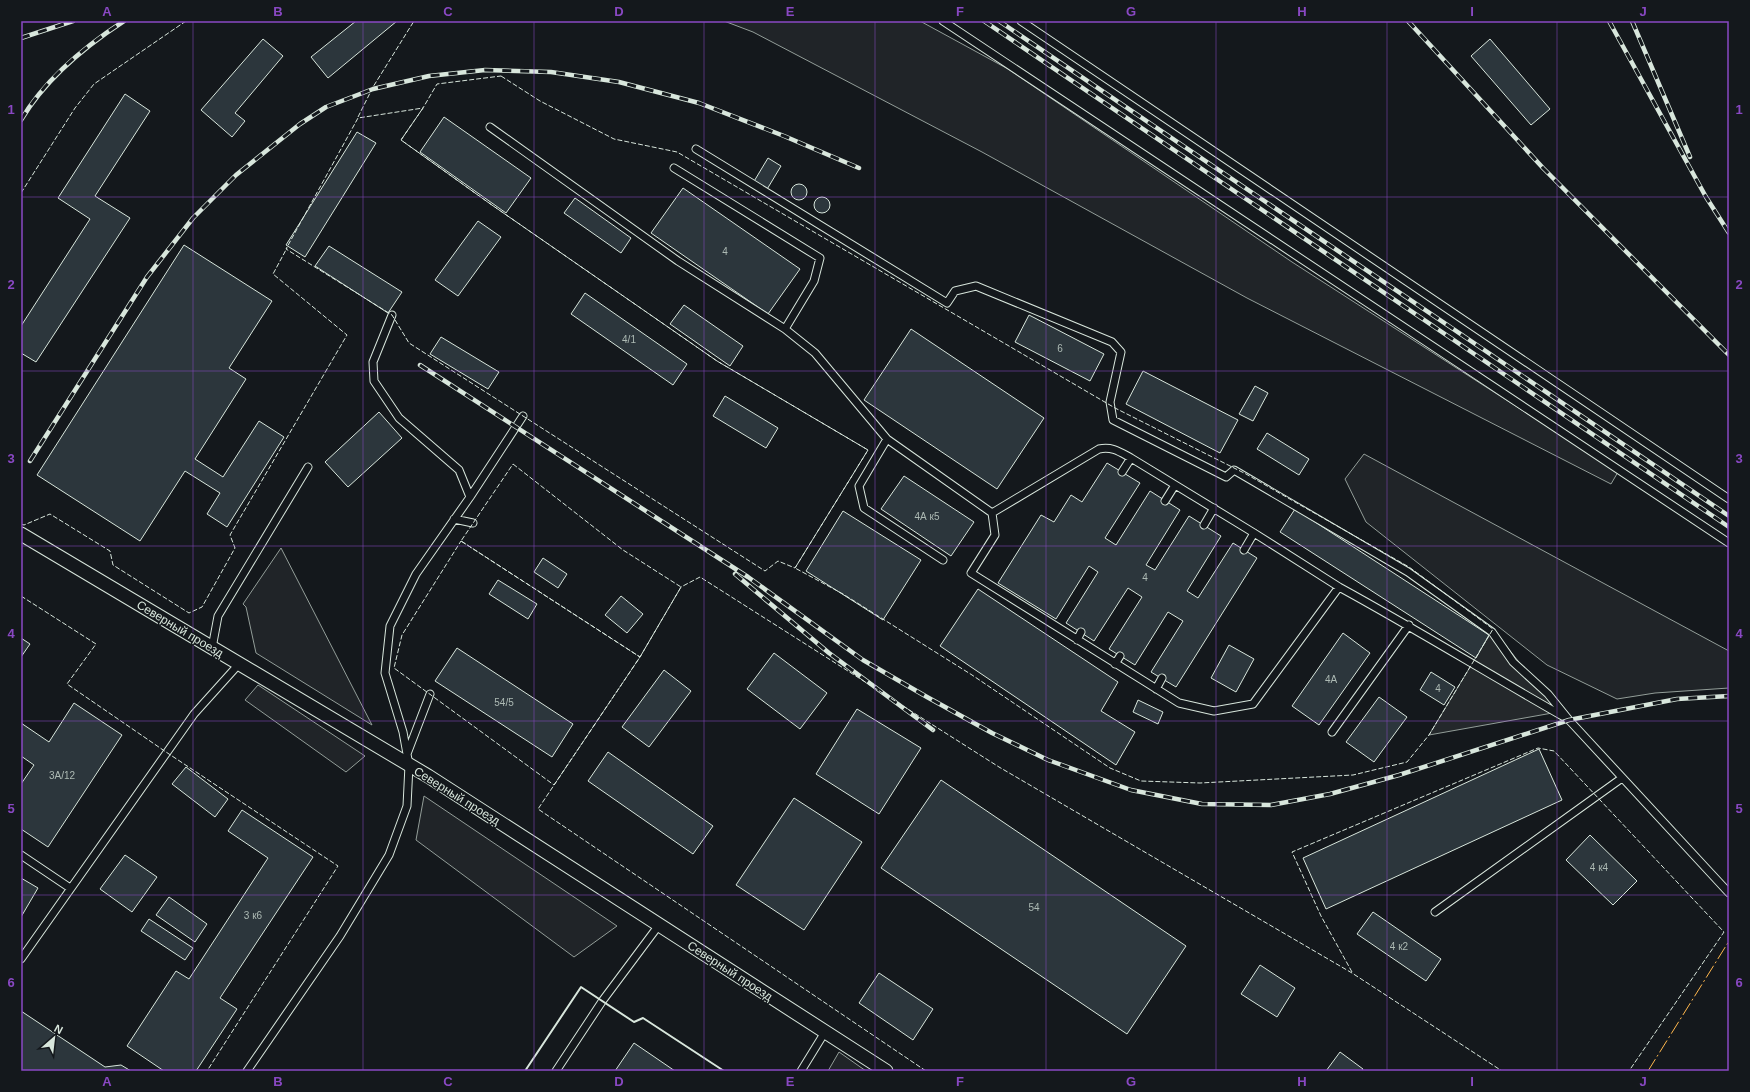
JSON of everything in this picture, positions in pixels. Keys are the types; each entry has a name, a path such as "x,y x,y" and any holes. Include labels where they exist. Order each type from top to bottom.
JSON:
{"street":[{"name":"Северный проезд","path":"21,534 239,664 408,760 658,925 886,1071"}],"lane":[{"path":"943,21 1729,543"},
{"path":"1021,21 1729,499"},
{"path":"490,127 678,261 785,329 815,353 887,439 992,514 995,535 971,573 1036,611 1077,640 1180,704 1214,711 1253,704 1339,587"},
{"path":"696,149 947,303 956,292 976,286 1112,342 1121,352 1110,402 1112,420 1226,477 1234,470 1408,572 1492,632 1513,662 1548,694 1569,720 1729,894"},
{"path":"674,168 820,258 814,281 785,329"},
{"path":"392,315 373,362 374,381 400,418 459,470 470,497"},
{"path":"248,1071 340,936 389,855 406,806 408,760 403,732 385,673 390,626 416,574 470,497 522,416"},
{"path":"887,439 859,486 864,508 943,560"},
{"path":"992,514 1099,449 1107,447 1115,449 1214,508 1339,587 1409,625 1472,665 1569,720"},
{"path":"1122,472 1131,458"},
{"path":"212,648 218,616 308,466"},
{"path":"1165,501 1175,484"},
{"path":"1204,525 1214,508"},
{"path":"454,519 473,524"},
{"path":"1244,550 1254,533"},
{"path":"1332,732 1409,625"},
{"path":"1077,640 1081,632"},
{"path":"1115,664 1120,656"},
{"path":"21,959 194,714 239,664"},
{"path":"1156,689 1162,678"},
{"path":"408,760 430,694"},
{"path":"1435,912 1622,778"},
{"path":"21,855 70,888"},
{"path":"556,1071 599,1006 658,925"},
{"path":"801,1071 825,1032"}],"shaded area":[{"path":"724,21 920,21 1008,69 1292,262 1618,472 1611,484 1247,298 982,152 753,32"},
{"path":"1364,454 1729,651 1729,688 1655,693 1617,699 1547,665 1366,522 1345,479"},
{"path":"281,548 372,725 256,653 246,607 243,604"},
{"path":"1493,629 1558,712 1429,735"},
{"path":"258,685 365,756 346,772 245,700"},
{"path":"424,796 617,926 574,957 416,840"},
{"path":"839,1052 866,1071 828,1071"}],"building":[{"path":"356,21 397,21 328,78 311,57"},
{"path":"263,39 283,56 235,113 245,121 232,137 201,110"},
{"path":"1490,39 1550,109 1531,125 1471,56"},
{"path":"125,94 150,111 95,196 130,218 36,362 21,353 21,326 90,219 58,198"},
{"path":"444,117 531,178 506,213 420,152"},
{"path":"357,132 376,143 305,257 286,245"},
{"path":"768,158 781,166 766,191 753,183"},
{"path":"799,184 805,186 807,192 805,198 799,200 793,198 791,192 793,186"},
{"path":"683,188 800,269 768,314 651,233"},
{"path":"822,197 828,199 830,205 828,211 822,213 816,211 814,205 816,199"},
{"path":"575,198 631,238 621,253 564,213"},
{"path":"478,221 501,237 458,296 435,280"},
{"path":"184,245 272,301 229,368 246,379 195,459 223,477 259,421 284,437 227,527 207,514 220,493 185,471 140,541 37,475"},
{"path":"329,246 402,292 388,313 315,266"},
{"path":"585,293 687,364 673,385 571,314"},
{"path":"684,305 743,346 730,366 670,324"},
{"path":"1029,315 1104,354 1090,381 1015,342"},
{"path":"911,329 1044,418 997,489 864,400"},
{"path":"441,337 499,372 488,389 430,354"},
{"path":"1143,371 1238,420 1220,453 1126,404"},
{"path":"1255,386 1268,393 1253,421 1239,414"},
{"path":"725,396 778,428 766,448 713,416"},
{"path":"379,412 402,438 348,487 325,462"},
{"path":"1267,433 1309,459 1299,475 1257,449"},
{"path":"1107,463 1140,483 1105,538 1116,545 1150,491 1180,510 1146,565 1155,570 1189,516 1221,536 1187,591 1198,598 1233,543 1257,558 1176,687 1151,672 1183,621 1168,612 1135,665 1109,649 1142,597 1128,588 1094,641 1066,623 1098,572 1089,566 1056,619 998,583 1041,515 1054,522 1071,495 1082,502"},
{"path":"904,476 974,522 951,556 881,509"},
{"path":"1295,509 1489,635 1476,658 1280,532"},
{"path":"843,511 921,560 883,620 806,571"},
{"path":"543,558 567,574 558,588 534,572"},
{"path":"498,580 537,604 528,619 489,594"},
{"path":"978,589 1118,682 1101,711 1135,732 1116,765 940,646"},
{"path":"621,596 643,614 627,633 605,615"},
{"path":"1343,633 1370,653 1319,725 1292,706"},
{"path":"21,638 30,644 21,657"},
{"path":"1229,645 1254,659 1236,692 1211,678"},
{"path":"457,648 573,724 552,757 435,681"},
{"path":"774,653 827,693 800,729 747,689"},
{"path":"664,670 691,691 649,747 622,727"},
{"path":"1431,672 1455,687 1444,705 1420,690"},
{"path":"1379,697 1407,717 1374,762 1346,742"},
{"path":"1138,700 1163,712 1158,724 1133,712"},
{"path":"74,703 122,735 48,847 21,829 21,784 34,765 21,756 21,723 49,742"},
{"path":"857,709 921,748 879,814 816,774"},
{"path":"1539,749 1562,800 1326,909 1303,858"},
{"path":"608,752 713,826 693,854 588,781"},
{"path":"186,767 228,799 215,817 172,784"},
{"path":"941,780 1186,946 1127,1034 881,868"},
{"path":"794,798 862,842 804,930 736,885"},
{"path":"242,810 313,857 220,998 237,1009 196,1071 164,1071 127,1046 176,971 189,979 268,858 228,831"},
{"path":"1590,835 1637,881 1613,905 1566,860"},
{"path":"125,855 157,877 132,912 100,889"},
{"path":"21,878 38,888 21,917"},
{"path":"169,897 207,924 195,942 156,915"},
{"path":"1373,912 1441,959 1426,981 1357,934"},
{"path":"149,919 193,948 185,960 141,931"},
{"path":"1260,965 1295,988 1277,1017 1241,994"},
{"path":"879,973 933,1009 913,1040 859,1003"},
{"path":"21,1011 105,1067 121,1065 131,1071 21,1071"},
{"path":"634,1043 675,1071 615,1071"},
{"path":"1340,1052 1363,1069 1362,1071 1326,1071"}],"railway":[{"path":"21,38 73,21"},
{"path":"21,120 42,90 67,64 124,21"},
{"path":"984,21 1729,527"},
{"path":"999,21 1729,516"},
{"path":"1408,21 1543,168 1729,355"},
{"path":"1609,21 1706,197 1729,233"},
{"path":"1632,21 1690,157"},
{"path":"30,461 147,277 193,218 236,175 300,124 326,107 373,89 429,76 485,70 551,72 619,82 699,103 784,136 859,168"},
{"path":"420,365 748,577 863,660 992,733 1048,760 1131,790 1202,804 1271,805 1330,794 1399,775 1569,720 1677,699 1729,696"},
{"path":"735,574 829,653 933,730"}],"fence":[{"path":"21,193 75,108 94,84 186,21"},
{"path":"358,117 373,87 414,21"},
{"path":"501,76 540,101 614,139 677,152 1115,408 1246,474 1409,567 1493,629 1429,735 1407,762 1353,775 1200,783 1141,781 1110,768 972,675 843,594 795,568 868,450 717,361 401,140 423,108 437,84 501,76"},
{"path":"423,108 401,140 717,361 868,450 795,568 778,561 765,571 409,343 392,315 286,249 358,118 423,108"},
{"path":"21,524 24,525 50,514 110,551 113,565 189,613 202,607 235,548 230,535 347,335 273,274 287,248"},
{"path":"513,464 623,550 681,587 640,657 461,541 513,464"},
{"path":"461,541 640,657 554,785 394,668 402,635 461,541"},
{"path":"926,1071 538,809 640,657 681,587 700,577 999,767 1352,973 1502,1071"},
{"path":"21,596 96,644 67,684 166,752 338,866 207,1071"},
{"path":"1352,972 1321,916 1292,852 1538,748 1554,751 1724,932 1629,1071"}],"wall":[{"path":"525,1071 581,987 634,1022 643,1018 724,1071"}],"power":[{"path":"1648,1071 1729,941"}]}
